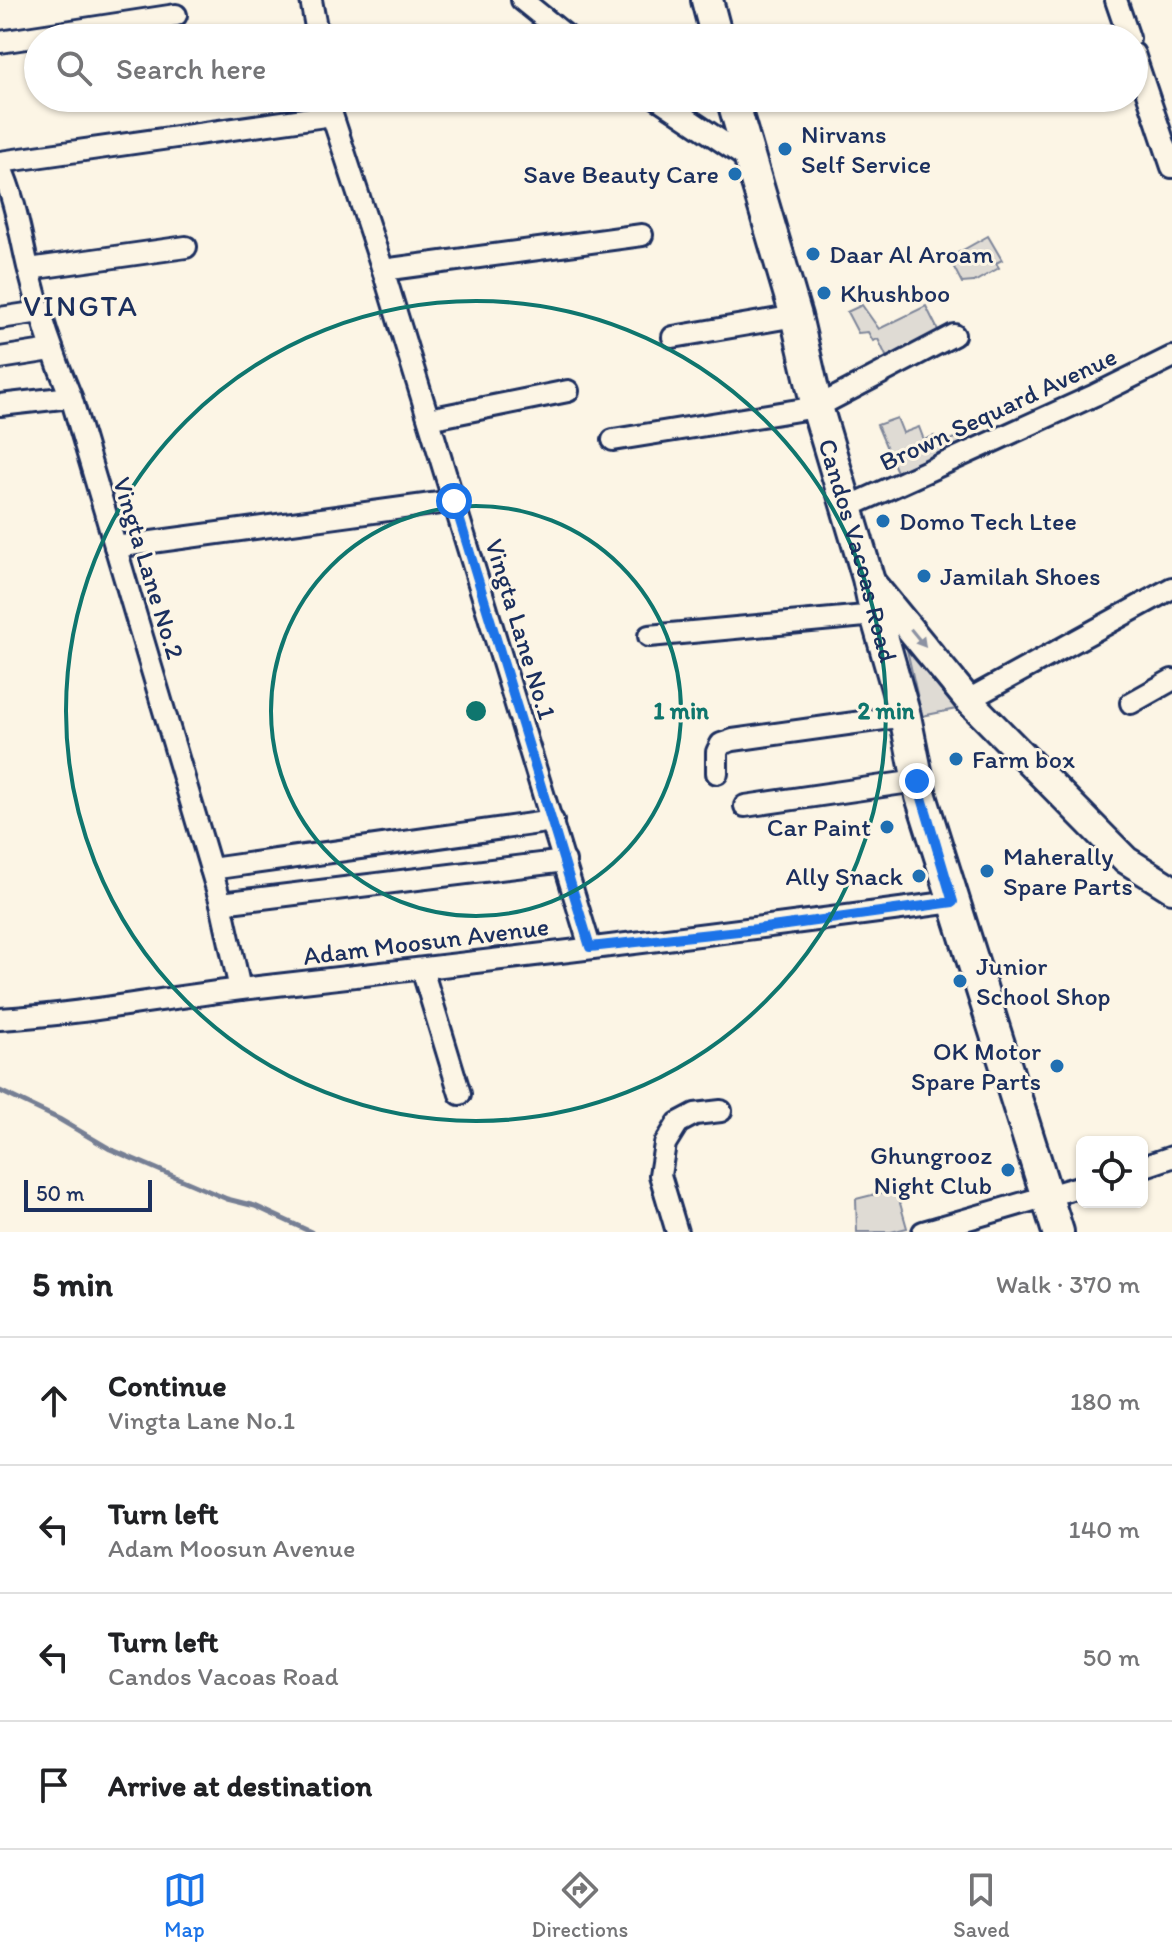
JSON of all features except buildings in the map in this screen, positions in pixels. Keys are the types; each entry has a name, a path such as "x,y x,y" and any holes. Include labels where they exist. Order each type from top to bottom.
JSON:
{"main road":[{"path":"707,0 713,24"},
{"name":"Candos Vacoas Road","path":"736,112 868,578 905,716 917,781 1058,1232"}],"street":[{"path":"311,0 315,24"},
{"path":"522,0 552,24"},
{"path":"1116,0 1124,24"},
{"path":"117,24 176,15"},
{"path":"0,42 24,38"},
{"path":"1148,96 1172,167"},
{"path":"0,164 301,112"},
{"name":"Vingta Lane No.1","path":"332,112 590,947"},
{"path":"678,112 748,159"},
{"name":"Vingta Lane No.2","path":"0,164 51,350 71,397 221,903 240,989"},
{"path":"383,270 642,235"},
{"path":"29,269 186,247"},
{"path":"0,318 40,312"},
{"path":"673,337 796,316"},
{"path":"613,440 817,407 954,335"},
{"path":"0,358 51,350"},
{"name":"Brown Sequard Avenue","path":"846,508 1081,402 1172,357"},
{"path":"429,419 568,391"},
{"path":"0,405 71,397"},
{"path":"115,547 454,501"},
{"path":"868,578 968,700 1126,860 1172,889"},
{"path":"968,700 1172,588"},
{"path":"649,636 876,615"},
{"path":"1131,703 1172,680"},
{"path":"717,773 717,752 721,744 733,740 905,716"},
{"path":"745,806 917,781"},
{"path":"211,869 553,821"},
{"path":"221,903 565,861"},
{"name":"Adam Moosun Avenue","path":"0,1019 757,929 953,902"},
{"path":"422,969 460,1094"},
{"path":"677,1232 660,1175 665,1144 678,1123 695,1114 721,1111"},
{"path":"1148,1165 1172,1157"},
{"path":"923,1232 1076,1188"}],"shaded area":[{"path":"988,236 1002,260 996,263 999,268 974,282 962,283 949,258"},
{"path":"862,305 879,329 926,306 939,332 887,358 878,339 873,341 868,332 858,333 847,312"},
{"path":"897,418 903,433 919,427 924,440 934,436 938,445 960,436 964,445 897,472 877,425"},
{"path":"907,650 956,709 922,716"},
{"path":"896,1189 907,1228 891,1232 857,1232 856,1199"}],"waterway":[{"path":"0,1091 59,1119 110,1149 227,1199 255,1206 311,1232"}],"place":[{"name":"Nirvans Self Service","path":"785,149"},
{"name":"Save Beauty Care","path":"735,174"},
{"name":"Daar Al Aroam","path":"813,254"},
{"name":"Khushboo","path":"824,293"},
{"name":"Domo Tech Ltee","path":"883,521"},
{"name":"Jamilah Shoes","path":"924,576"},
{"name":"Farm box","path":"956,759"},
{"name":"Car Paint","path":"887,827"},
{"name":"Maherally Spare Parts","path":"987,871"},
{"name":"Ally Snack","path":"919,876"},
{"name":"Junior School Shop","path":"960,981"},
{"name":"OK Motor Spare Parts","path":"1057,1066"},
{"name":"Ghungrooz Night Club","path":"1008,1170"}],"district":[{"name":"VINGTA","path":"81,305"}],"route":[{"path":"454,501 590,947 757,929 953,902 917,781"}]}
